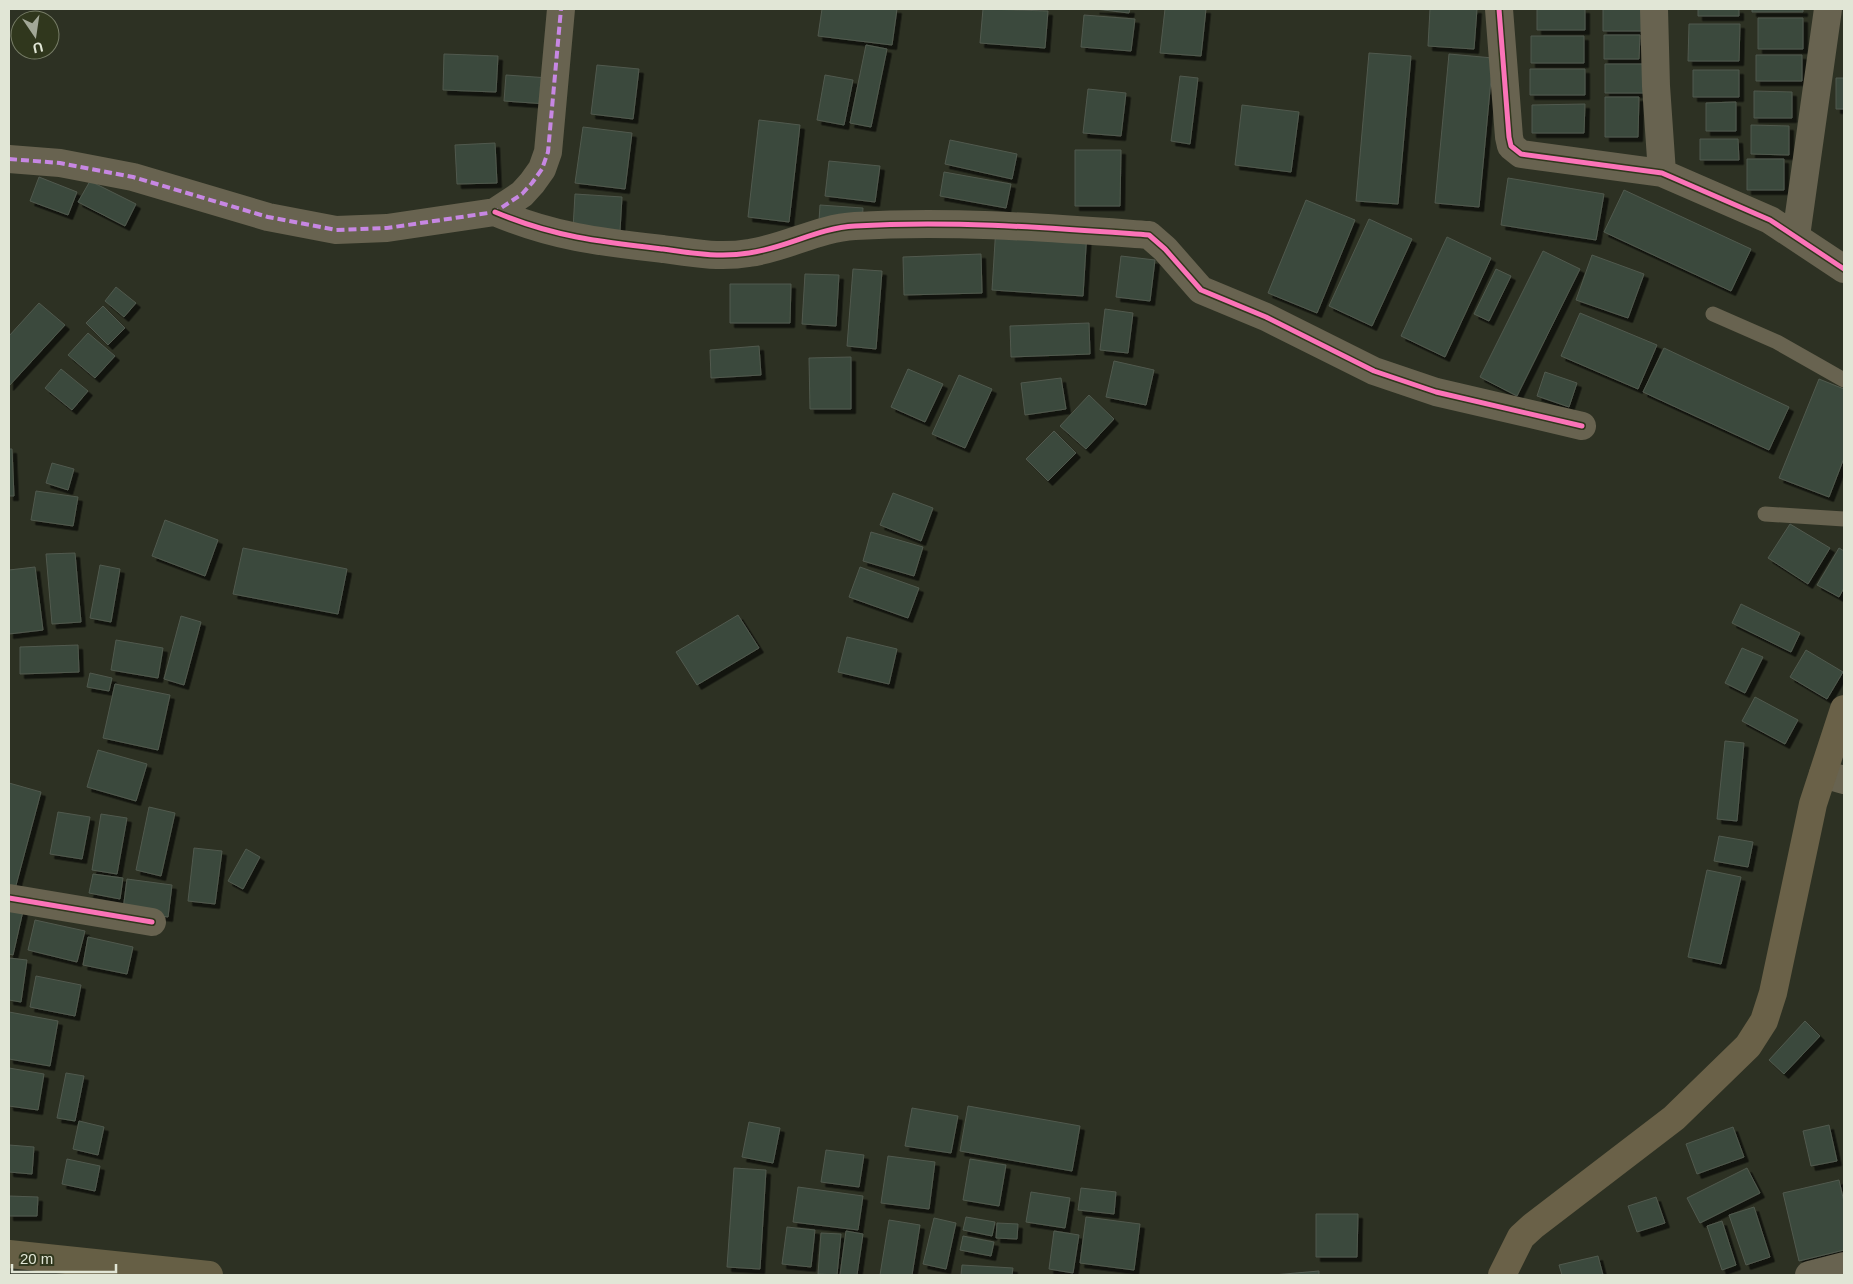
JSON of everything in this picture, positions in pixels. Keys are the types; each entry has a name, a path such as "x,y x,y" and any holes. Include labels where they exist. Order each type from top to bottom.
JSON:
{"main road":[{"path":"1502,1275 1521,1237 1674,1118 1748,1046 1764,1021 1773,992 1813,804 1834,777 1844,709"},
{"path":"9,1254 209,1275"}],"street":[{"path":"9,159 60,163 132,177 268,217 336,230 387,228 494,212 522,194 532,183 542,169 548,152 561,9"},
{"path":"1499,9 1506,115 1511,146 1520,154 1532,158 1662,173 1770,220 1844,269"},
{"path":"1654,9 1656,86 1662,173"},
{"path":"1796,236 1828,9"},
{"path":"494,212 529,227 577,239 725,256 763,250 823,230 855,226 994,224 1149,235 1165,249 1201,290 1266,317 1374,371 1436,392 1582,426"},
{"path":"9,898 152,922"},
{"path":"1809,1275 1844,1266"}],"lane":[{"path":"1713,314 1777,342 1844,380"},
{"path":"1765,514 1844,518"}],"building":[{"path":"822,9 897,9 892,45 818,36"},
{"path":"983,9 1048,11 1045,48 980,43"},
{"path":"1095,9 1130,9 1129,13"},
{"path":"1165,9 1206,9 1201,56 1160,53"},
{"path":"1430,9 1477,9 1474,49 1428,46"},
{"path":"1537,9 1585,9 1585,30 1537,30"},
{"path":"1603,9 1643,9 1643,31 1603,31"},
{"path":"1698,9 1739,9 1739,16 1698,16"},
{"path":"1752,9 1803,9 1803,12 1752,12"},
{"path":"1084,15 1135,19 1131,51 1081,47"},
{"path":"1758,18 1803,18 1803,49 1758,49"},
{"path":"1689,24 1740,24 1739,61 1688,61"},
{"path":"1604,35 1640,35 1639,59 1604,59"},
{"path":"1531,36 1584,36 1584,63 1531,63"},
{"path":"866,45 887,49 871,127 850,123"},
{"path":"1369,53 1411,56 1398,204 1356,201"},
{"path":"444,54 498,56 496,92 443,90"},
{"path":"1449,54 1493,58 1479,207 1435,203"},
{"path":"1756,55 1802,55 1802,81 1756,81"},
{"path":"1605,64 1646,64 1646,93 1605,93"},
{"path":"597,65 639,69 633,119 591,114"},
{"path":"1530,69 1585,69 1585,95 1530,95"},
{"path":"1693,70 1739,70 1739,97 1693,97"},
{"path":"506,75 549,78 547,104 504,101"},
{"path":"825,75 853,80 844,125 817,120"},
{"path":"1180,76 1198,78 1190,144 1171,141"},
{"path":"1836,78 1844,78 1844,109 1836,109"},
{"path":"1088,89 1126,93 1121,136 1083,133"},
{"path":"1754,91 1792,92 1792,118 1754,118"},
{"path":"1605,97 1639,97 1638,137 1605,137"},
{"path":"1736,102 1736,131 1706,131 1706,103"},
{"path":"1585,104 1584,133 1532,133 1532,105"},
{"path":"1242,105 1299,112 1291,172 1235,165"},
{"path":"759,120 800,125 789,222 748,217"},
{"path":"1751,125 1789,126 1789,155 1751,154"},
{"path":"583,127 632,133 625,189 575,183"},
{"path":"1700,139 1738,139 1739,160 1700,160"},
{"path":"950,140 1017,154 1012,179 945,164"},
{"path":"495,143 497,183 457,184 455,145"},
{"path":"1075,150 1121,150 1120,206 1075,206"},
{"path":"1747,159 1784,159 1784,190 1747,190"},
{"path":"829,161 880,166 875,202 825,196"},
{"path":"944,172 1011,184 1006,208 940,196"},
{"path":"39,177 77,192 68,215 30,201"},
{"path":"1508,178 1604,194 1596,240 1501,225"},
{"path":"90,181 136,204 125,226 78,202"},
{"path":"1624,190 1751,249 1731,291 1604,232"},
{"path":"575,194 622,197 620,231 573,229"},
{"path":"1306,200 1355,220 1317,313 1268,293"},
{"path":"820,205 863,208 862,223 819,221"},
{"path":"1369,219 1412,239 1372,326 1329,306"},
{"path":"996,226 1087,231 1083,296 992,290"},
{"path":"1447,237 1491,258 1445,357 1401,336"},
{"path":"1543,251 1580,269 1517,396 1480,377"},
{"path":"981,254 982,293 904,295 903,257"},
{"path":"1592,255 1644,274 1628,318 1576,300"},
{"path":"1121,256 1155,260 1150,301 1116,297"},
{"path":"853,269 882,271 876,349 847,346"},
{"path":"1496,269 1511,276 1489,321 1474,314"},
{"path":"805,274 839,275 836,326 802,324"},
{"path":"730,284 791,284 790,323 730,323"},
{"path":"116,287 136,303 124,317 105,301"},
{"path":"39,303 65,325 9,386 9,336"},
{"path":"103,306 125,328 108,345 86,323"},
{"path":"1105,309 1133,313 1128,353 1100,350"},
{"path":"1580,313 1657,345 1638,389 1561,356"},
{"path":"1089,323 1090,354 1011,357 1010,326"},
{"path":"88,333 115,356 95,378 68,355"},
{"path":"759,346 761,375 711,378 710,350"},
{"path":"1664,348 1789,407 1769,450 1643,392"},
{"path":"851,357 851,409 810,409 809,358"},
{"path":"1114,361 1154,370 1146,405 1106,397"},
{"path":"61,369 88,391 72,410 45,388"},
{"path":"908,369 943,384 925,422 891,407"},
{"path":"1545,372 1577,383 1569,407 1537,396"},
{"path":"959,375 992,389 965,448 932,434"},
{"path":"1061,378 1066,409 1025,415 1021,383"},
{"path":"1819,379 1844,389 1844,458 1829,497 1779,478"},
{"path":"1089,395 1114,419 1086,449 1060,426"},
{"path":"1054,431 1076,453 1048,481 1026,459"},
{"path":"9,449 12,449 14,496 9,496"},
{"path":"52,463 74,469 68,490 46,483"},
{"path":"36,491 78,497 73,526 31,520"},
{"path":"893,493 933,508 921,541 880,525"},
{"path":"165,520 218,540 205,576 152,556"},
{"path":"1790,524 1830,548 1808,584 1768,558"},
{"path":"871,532 923,547 914,576 863,561"},
{"path":"243,548 347,569 338,614 233,594"},
{"path":"1839,548 1844,551 1844,588 1839,597 1817,585"},
{"path":"75,553 81,622 52,624 46,554"},
{"path":"100,565 120,569 111,622 90,618"},
{"path":"35,567 43,630 9,634 9,570"},
{"path":"860,567 919,588 908,618 849,597"},
{"path":"1741,604 1800,633 1791,652 1732,623"},
{"path":"738,615 759,648 697,685 676,652"},
{"path":"181,616 201,622 184,685 164,679"},
{"path":"847,637 897,649 889,684 838,672"},
{"path":"116,640 163,648 158,678 111,670"},
{"path":"78,645 79,672 20,674 20,647"},
{"path":"1742,648 1763,657 1745,693 1725,683"},
{"path":"1806,650 1843,672 1827,699 1790,677"},
{"path":"90,673 112,678 109,691 87,687"},
{"path":"115,684 170,695 158,750 103,738"},
{"path":"1755,697 1798,720 1785,744 1742,721"},
{"path":"1725,741 1744,743 1737,821 1717,819"},
{"path":"98,750 147,764 136,801 87,787"},
{"path":"9,783 41,792 15,889 9,888"},
{"path":"149,807 175,813 161,876 136,870"},
{"path":"58,812 90,817 82,859 50,854"},
{"path":"101,814 127,818 117,874 92,870"},
{"path":"1719,836 1753,842 1748,867 1714,861"},
{"path":"194,848 222,851 215,904 188,901"},
{"path":"246,849 260,857 243,889 228,881"},
{"path":"1707,870 1741,877 1721,964 1688,957"},
{"path":"93,874 123,878 120,899 89,893"},
{"path":"127,879 172,885 168,917 123,910"},
{"path":"9,907 23,911 13,955 9,954"},
{"path":"35,920 85,931 77,962 28,950"},
{"path":"88,937 133,947 127,974 83,965"},
{"path":"9,958 27,960 21,1002 9,1000"},
{"path":"36,976 81,985 75,1016 30,1007"},
{"path":"9,1012 58,1021 50,1066 9,1059"},
{"path":"1805,1021 1820,1036 1784,1074 1769,1060"},
{"path":"9,1068 44,1074 38,1110 9,1106"},
{"path":"66,1073 84,1076 75,1121 57,1118"},
{"path":"968,1106 1080,1126 1072,1171 960,1151"},
{"path":"912,1108 958,1116 951,1153 905,1146"},
{"path":"79,1121 104,1127 98,1155 73,1149"},
{"path":"749,1122 780,1128 773,1163 742,1157"},
{"path":"1829,1125 1837,1161 1811,1166 1803,1131"},
{"path":"1733,1127 1744,1157 1697,1174 1686,1144"},
{"path":"9,1145 34,1147 32,1174 9,1172"},
{"path":"826,1150 864,1155 859,1187 821,1182"},
{"path":"888,1156 935,1162 929,1209 881,1203"},
{"path":"67,1159 100,1166 95,1191 62,1184"},
{"path":"970,1159 1006,1165 999,1206 963,1200"},
{"path":"734,1168 766,1170 760,1269 727,1267"},
{"path":"1747,1168 1760,1193 1700,1223 1687,1198"},
{"path":"1839,1180 1844,1202 1844,1250 1799,1261 1783,1193"},
{"path":"798,1187 863,1196 858,1230 793,1222"},
{"path":"1081,1188 1116,1192 1114,1214 1078,1210"},
{"path":"1031,1192 1070,1198 1065,1228 1026,1222"},
{"path":"9,1196 38,1197 37,1216 9,1216"},
{"path":"1656,1197 1665,1223 1637,1232 1628,1206"},
{"path":"1754,1207 1770,1257 1746,1265 1729,1215"},
{"path":"1316,1214 1358,1214 1357,1257 1316,1257"},
{"path":"966,1217 995,1222 992,1236 963,1230"},
{"path":"1086,1217 1140,1224 1134,1270 1080,1263"},
{"path":"934,1218 956,1223 946,1269 923,1264"},
{"path":"889,1220 920,1225 912,1275 880,1275"},
{"path":"1722,1221 1736,1265 1722,1270 1707,1226"},
{"path":"997,1223 1018,1224 1017,1239 996,1238"},
{"path":"787,1227 815,1230 811,1267 782,1264"},
{"path":"846,1231 863,1234 857,1275 840,1275"},
{"path":"1054,1231 1079,1235 1073,1273 1049,1269"},
{"path":"821,1233 841,1234 837,1275 818,1274"},
{"path":"963,1236 994,1242 991,1256 960,1250"},
{"path":"1598,1256 1603,1275 1562,1275 1559,1265"},
{"path":"962,1265 1013,1268 1012,1275 961,1275"},
{"path":"1319,1271 1319,1275 1273,1275"}],"marked path":[{"path":"9,159 60,163 133,177 268,217 336,230 387,228 495,212 522,194 532,183 542,169 548,152 561,9"}],"cycle path":[{"path":"1499,9 1509,137 1511,146 1521,154 1662,173 1770,220 1844,269"},
{"path":"495,212 537,227 578,237 619,244 717,255 763,250 828,230 892,224 1039,227 1149,235 1165,249 1201,290 1266,317 1374,371 1436,392 1582,426"},
{"path":"9,898 152,922"}]}
